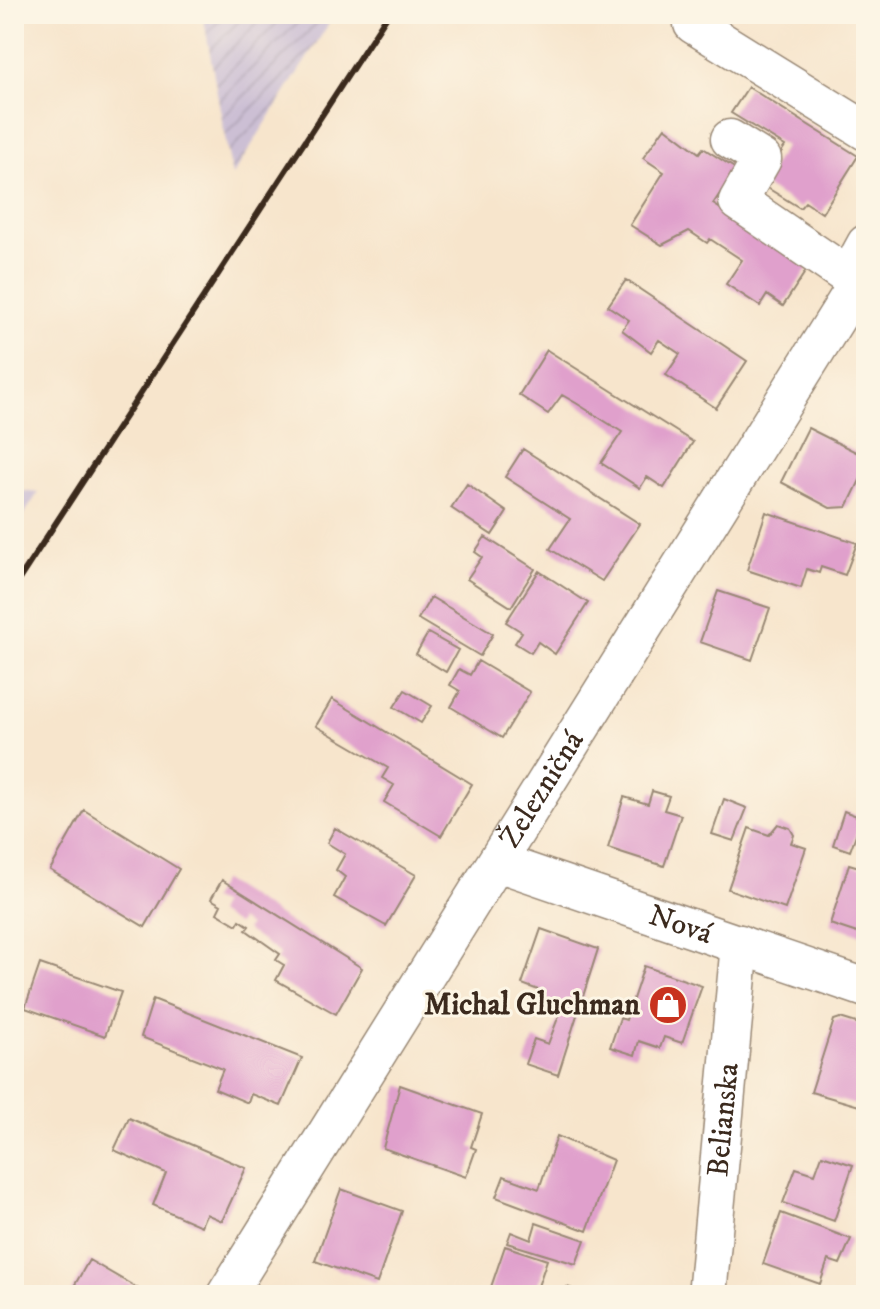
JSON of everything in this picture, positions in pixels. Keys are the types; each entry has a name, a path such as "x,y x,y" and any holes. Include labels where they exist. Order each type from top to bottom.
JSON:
{"street":[{"path":"693,24 866,131"},
{"path":"730,139 762,159 738,201 862,284"},
{"path":"862,284 860,255 866,244"},
{"name":"Železničná","path":"226,1295 843,302 862,284"},
{"name":"Nová","path":"497,862 866,988"},
{"name":"Belianska","path":"707,1295 740,944"}],"shaded area":[{"path":"203,14 335,14 232,176"},
{"path":"14,490 38,493 14,530"}],"building":[{"path":"748,87 858,156 822,213 805,202 800,208 761,184 785,146 731,113"},
{"path":"665,127 699,153 703,148 736,169 713,204 809,266 783,306 767,295 760,306 726,284 742,260 710,239 707,243 689,231 662,245 630,225 664,172 643,158"},
{"path":"626,280 747,361 716,408 666,375 680,354 659,340 651,352 622,330 629,320 608,306"},
{"path":"547,350 693,442 664,488 647,477 640,488 601,463 622,432 562,395 548,414 519,395"},
{"path":"808,428 866,457 866,468 847,507 830,508 781,482"},
{"path":"523,449 640,524 602,581 550,549 570,519 505,477"},
{"path":"467,484 507,512 492,535 451,508"},
{"path":"766,512 857,543 845,575 821,567 819,573 807,569 801,588 747,570"},
{"path":"485,537 535,569 511,607 467,579 482,557 475,552"},
{"path":"539,571 588,603 555,654 538,642 531,653 515,643 522,632 506,622"},
{"path":"718,591 770,608 752,660 700,642"},
{"path":"431,597 493,634 480,656 418,619"},
{"path":"428,633 458,650 446,672 416,654"},
{"path":"478,661 530,692 502,738 451,707 460,691 450,685 459,669 470,675"},
{"path":"405,690 432,706 421,723 394,707"},
{"path":"332,699 472,784 441,836 384,802 394,785 382,778 388,768 316,726"},
{"path":"652,791 669,796 664,810 681,815 664,866 608,848 624,797 648,804"},
{"path":"724,799 747,808 734,841 712,834"},
{"path":"84,810 179,869 145,927 50,870"},
{"path":"844,811 862,818 850,851 833,845"},
{"path":"778,824 790,828 794,835 791,843 806,848 785,909 728,889 749,828 769,835"},
{"path":"335,828 416,875 386,926 334,897 345,877 336,870 345,854 327,843"},
{"path":"849,864 866,869 866,936 830,924"},
{"path":"222,880 362,968 336,1014 276,980 284,965 276,960 280,954 246,930 249,926 240,920 237,925 217,913 221,905 211,899"},
{"path":"541,929 598,949 558,1075 525,1064 534,1039 548,1044 561,1010 541,1010 538,1003 541,991 522,984"},
{"path":"40,964 121,992 105,1036 25,1008"},
{"path":"644,966 702,986 682,1043 664,1037 660,1048 639,1041 635,1055 610,1047 620,1018 626,1020"},
{"path":"153,999 302,1058 281,1106 251,1094 248,1103 215,1089 223,1069 141,1037"},
{"path":"840,1018 866,1026 866,1108 811,1092 834,1020"},
{"path":"400,1085 482,1114 471,1147 476,1149 466,1177 383,1148"},
{"path":"129,1118 246,1168 222,1221 206,1214 201,1226 153,1205 166,1173 114,1150"},
{"path":"557,1136 613,1160 587,1231 496,1197 504,1176 539,1189"},
{"path":"822,1155 853,1165 834,1221 783,1203 796,1168 815,1174"},
{"path":"341,1189 402,1211 377,1283 315,1261"},
{"path":"781,1213 851,1239 840,1264 828,1260 820,1284 763,1264"},
{"path":"536,1223 585,1240 576,1264 507,1243 511,1232 531,1240"},
{"path":"505,1246 547,1260 535,1295 503,1295 490,1290"},
{"path":"89,1260 149,1295 69,1295"},
{"path":"567,1287 589,1295 564,1295"}],"railway":[{"path":"14,587 388,14"}],"place":[{"name":"Michal Gluchman","path":"668,1005"}]}
